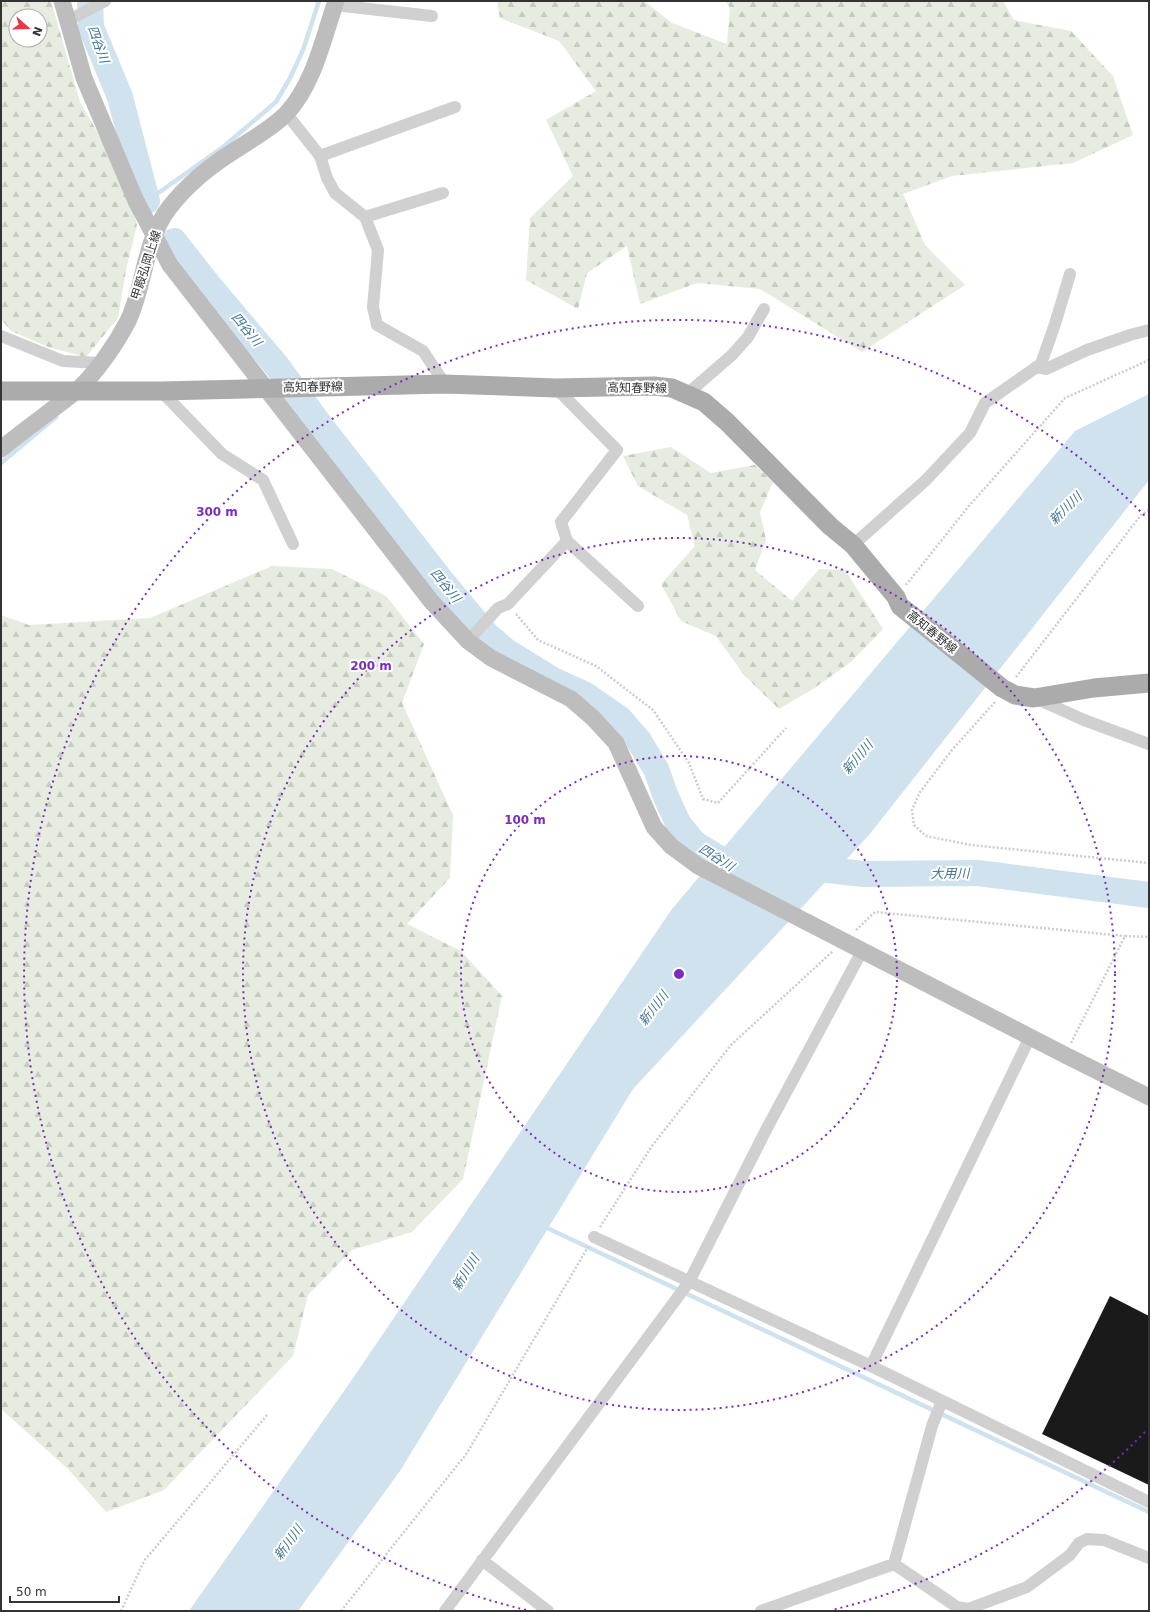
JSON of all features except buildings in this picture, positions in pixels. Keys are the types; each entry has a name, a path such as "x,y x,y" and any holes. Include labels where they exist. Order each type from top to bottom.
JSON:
{"main road":[{"name":"高知春野線","path":"1,391 161,391 274,387 445,384 556,388 654,386 672,388 704,402 727,422 830,526 853,545 898,601 1004,689 1014,695 1034,698 1094,688 1149,683"}],"street":[{"path":"62,1 73,17 84,78 136,200 170,265 274,387 430,601 473,636 491,658 571,699 593,718 616,743 654,827 671,846 698,866 1065,1056 1149,1097"},
{"path":"73,17 103,2"},
{"path":"335,3 432,16"},
{"name":"甲殿弘岡上線","path":"1,449 76,391 114,345 128,320 148,258 153,234 169,208 196,179 232,152 265,131 286,113 308,81 335,3"},
{"path":"320,156 456,107"},
{"path":"286,113 320,156 327,178 335,193 365,217 378,250 372,307 377,325 423,351 445,384"},
{"path":"365,217 443,193"},
{"path":"853,545 926,480 970,433 985,403 1041,364 1070,274"},
{"path":"687,394 732,355 748,337 764,309"},
{"path":"1036,367 1046,368 1087,350 1149,330"},
{"path":"1,336 63,361 100,363"},
{"path":"556,388 617,450 561,522 567,541 638,606"},
{"path":"161,391 222,454 263,480 293,544"},
{"path":"473,636 567,541"},
{"path":"1034,698 1084,720 1149,744"},
{"path":"445,1611 689,1282 771,1121 862,950"},
{"path":"871,1366 1030,1037"},
{"path":"594,1237 871,1366 1149,1502"},
{"path":"894,1564 932,1426 942,1401"},
{"path":"894,1564 957,1607 967,1610 1028,1587 1070,1555 1079,1543 1087,1539 1104,1540 1149,1558"},
{"path":"482,1560 548,1611"},
{"path":"761,1611 894,1564"}],"path":[{"path":"898,601 968,507 1065,398 1149,360"},
{"path":"1149,510 1141,515 1004,689 952,750 920,792 912,810 914,825 926,836 971,845 1149,863"},
{"path":"503,606 538,640 596,666 653,710 689,763 702,799 718,803 786,728"},
{"path":"594,1237 652,1146 731,1045 876,912 1149,937"},
{"path":"1065,1056 1125,936"},
{"path":"341,1611 467,1454 585,1252"},
{"path":"121,1611 144,1562 267,1415"}],"green space":[{"path":"1,1 51,1 80,102 125,180 137,225 126,270 118,318 86,357 48,347 11,331 1,319"},
{"path":"497,1 644,1 672,23 727,44 730,8 726,1 1003,1 1014,20 1071,31 1113,76 1133,135 1073,163 952,176 903,194 925,245 965,285 862,352 760,289 697,283 640,304 627,246 587,273 578,309 526,280 530,218 573,176 546,120 596,91 559,41 500,18"},
{"path":"671,447 711,473 755,465 773,482 760,512 766,540 755,570 792,601 819,569 845,570 883,629 851,662 813,689 779,709 744,675 716,636 681,621 661,584 695,546 687,515 638,486 623,456"},
{"path":"272,566 332,569 386,596 424,644 402,703 453,815 450,878 407,924 461,951 502,996 463,1179 412,1232 352,1250 308,1295 293,1356 164,1490 106,1512 68,1469 1,1409 1,615 29,625 150,618"}],"water":[{"name":"新川川","path":"1149,394 1149,480 869,835 633,1089 400,1471 298,1611 189,1611 351,1381 672,909 1075,431"}],"waterway":[{"name":"四谷川","path":"90,1 91,27 120,97 147,201"},
{"path":"147,201 223,147 276,102 290,78 303,50 319,1"},
{"name":"四谷川","path":"174,241 211,288 277,366 317,421 441,580 487,635 506,651 553,680 584,694 620,719 639,741 656,769 666,797 678,823 694,843 746,875"},
{"path":"1,463 56,417"},
{"name":"大用川","path":"801,867 863,874 978,873 1149,895"},
{"path":"543,1226 1149,1512"}]}
